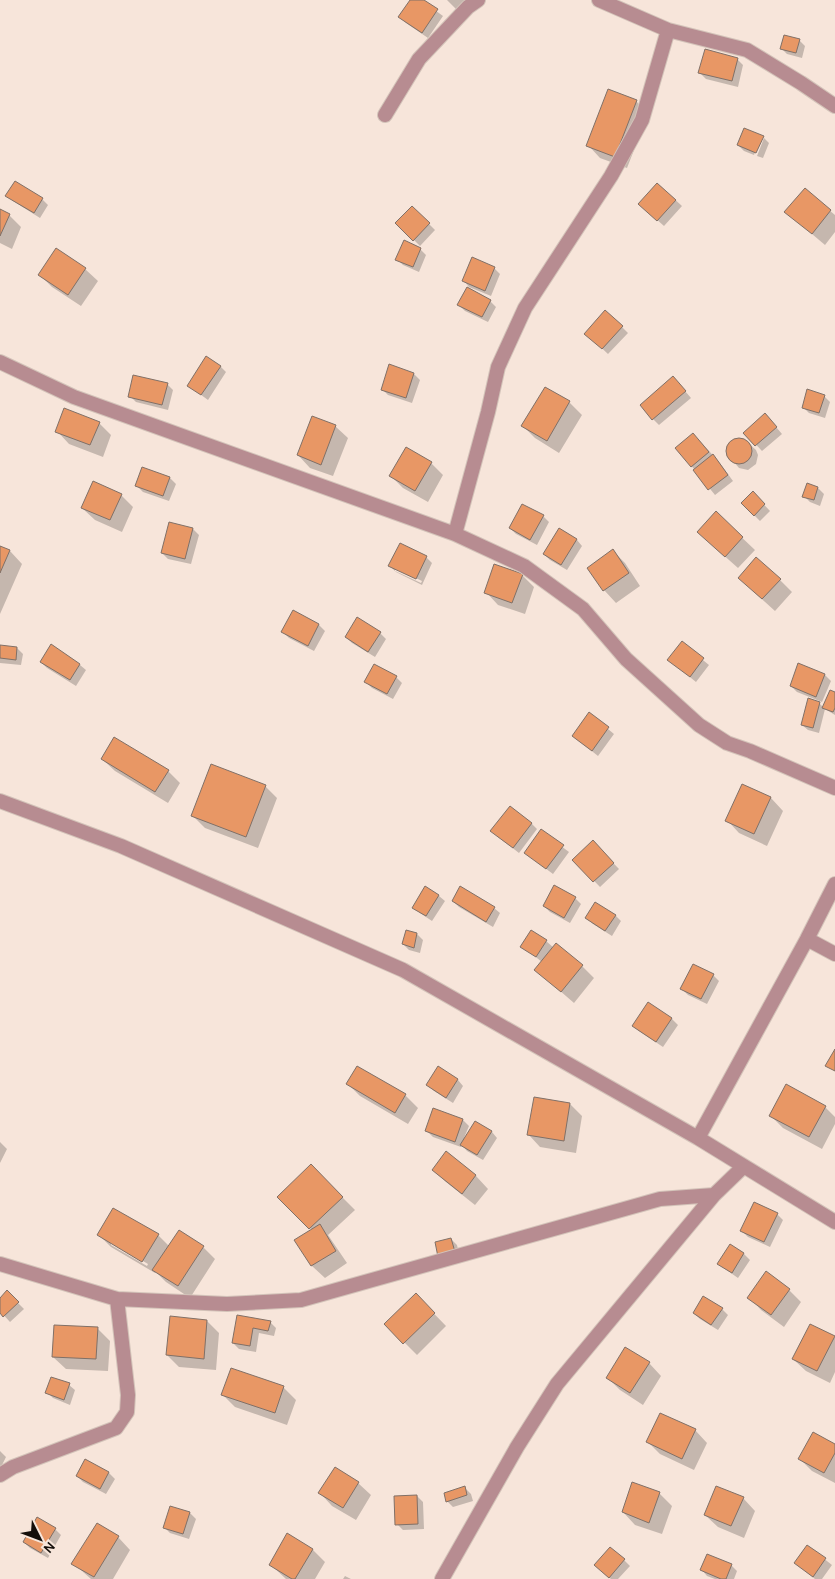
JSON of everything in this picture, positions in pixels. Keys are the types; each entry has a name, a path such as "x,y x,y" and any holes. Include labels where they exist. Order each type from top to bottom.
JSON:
{"street":[{"path":"385,115 419,59 468,7 478,0"},
{"path":"599,0 668,30 747,50 801,82 835,106"},
{"path":"455,534 498,367 525,308 611,176 642,120 668,30"},
{"path":"0,362 74,397 455,534 524,566 583,609 626,659 700,725 727,743 835,788"},
{"path":"0,802 121,846 403,970 698,1138 835,1222"},
{"path":"698,1138 835,884"},
{"path":"807,939 835,954"},
{"path":"442,1579 517,1447 557,1384 714,1195 743,1167"},
{"path":"0,1264 117,1299 227,1304 301,1300 660,1199 714,1195"},
{"path":"0,1475 13,1467 116,1428 127,1412 128,1395 117,1299"}],"building":[{"path":"410,0 424,0 438,9 422,33 398,17"},
{"path":"784,35 800,39 796,53 780,49"},
{"path":"705,49 738,58 732,81 698,73"},
{"path":"608,89 637,100 615,157 586,146"},
{"path":"744,128 764,136 756,153 737,145"},
{"path":"15,181 43,198 34,213 5,196"},
{"path":"657,183 676,200 657,221 638,204"},
{"path":"805,188 831,210 812,234 784,212"},
{"path":"412,206 430,223 413,241 395,223"},
{"path":"0,209 10,214 0,236"},
{"path":"404,240 421,248 413,267 395,260"},
{"path":"56,248 86,268 68,295 38,275"},
{"path":"472,257 495,267 485,291 462,281"},
{"path":"467,287 491,300 482,317 457,305"},
{"path":"605,310 623,326 602,349 584,334"},
{"path":"206,356 221,366 201,395 187,386"},
{"path":"389,364 414,373 406,398 381,390"},
{"path":"133,375 168,383 162,405 128,397"},
{"path":"673,376 686,391 652,420 640,405"},
{"path":"545,387 570,401 547,441 521,426"},
{"path":"807,389 825,395 819,413 802,408"},
{"path":"64,408 100,422 90,445 55,432"},
{"path":"765,413 777,427 755,446 743,433"},
{"path":"312,416 336,425 321,465 297,455"},
{"path":"693,433 709,452 691,467 675,448"},
{"path":"739,438 749,441 752,451 749,461 739,464 729,461 726,451 729,441"},
{"path":"406,447 432,462 415,491 389,476"},
{"path":"713,454 728,475 708,490 693,470"},
{"path":"142,467 170,477 163,496 135,486"},
{"path":"93,481 122,494 110,520 81,508"},
{"path":"807,483 818,487 814,500 802,497"},
{"path":"753,491 765,504 754,516 741,503"},
{"path":"522,504 544,515 530,540 509,528"},
{"path":"716,511 743,537 725,557 697,532"},
{"path":"169,522 193,528 185,559 161,553"},
{"path":"559,528 577,539 561,565 543,554"},
{"path":"400,543 427,556 416,579 388,566"},
{"path":"0,546 10,550 0,573"},
{"path":"613,549 629,573 603,591 587,568"},
{"path":"756,557 781,579 762,599 738,578"},
{"path":"494,564 523,574 512,603 484,593"},
{"path":"293,610 319,624 308,646 281,632"},
{"path":"357,617 381,632 368,652 345,637"},
{"path":"682,641 704,658 690,677 667,660"},
{"path":"51,644 80,664 70,680 40,662"},
{"path":"0,645 17,647 16,660 0,658"},
{"path":"798,663 825,674 816,697 790,686"},
{"path":"374,664 397,676 387,694 364,682"},
{"path":"830,690 835,692 835,708 833,712 822,708"},
{"path":"808,698 820,702 813,728 801,725"},
{"path":"589,712 609,727 592,751 572,736"},
{"path":"114,737 169,770 155,792 101,759"},
{"path":"211,764 266,785 246,837 191,816"},
{"path":"742,784 771,797 754,834 725,821"},
{"path":"510,806 532,823 513,848 490,831"},
{"path":"541,829 564,845 546,869 524,853"},
{"path":"593,840 614,863 593,882 572,860"},
{"path":"554,885 576,897 564,918 543,906"},
{"path":"425,886 439,895 426,916 412,908"},
{"path":"460,886 495,907 486,922 452,901"},
{"path":"595,902 616,915 605,931 585,918"},
{"path":"406,930 417,933 414,948 402,944"},
{"path":"531,930 547,940 536,957 520,947"},
{"path":"556,943 583,965 561,992 534,970"},
{"path":"693,964 714,974 701,999 680,989"},
{"path":"648,1002 672,1018 656,1042 632,1026"},
{"path":"835,1049 835,1071 825,1066"},
{"path":"357,1066 406,1094 395,1113 346,1084"},
{"path":"438,1066 458,1079 446,1098 426,1085"},
{"path":"786,1084 826,1106 809,1137 769,1116"},
{"path":"534,1097 570,1103 564,1141 527,1135"},
{"path":"433,1108 463,1119 455,1142 425,1131"},
{"path":"475,1121 492,1131 477,1155 460,1145"},
{"path":"446,1151 476,1175 462,1194 432,1170"},
{"path":"311,1164 343,1197 309,1229 277,1197"},
{"path":"754,1202 778,1213 764,1242 740,1231"},
{"path":"113,1208 159,1234 142,1262 97,1235"},
{"path":"320,1224 336,1251 311,1266 294,1240"},
{"path":"179,1230 204,1246 178,1286 152,1270"},
{"path":"451,1238 455,1252 438,1257 435,1242"},
{"path":"730,1244 744,1253 732,1273 717,1264"},
{"path":"766,1271 790,1289 771,1315 747,1298"},
{"path":"7,1290 19,1302 3,1317 0,1313 0,1298"},
{"path":"416,1293 435,1313 403,1344 384,1324"},
{"path":"703,1296 723,1308 711,1325 693,1313"},
{"path":"237,1315 271,1321 268,1331 253,1328 250,1346 232,1343"},
{"path":"170,1316 207,1320 204,1359 166,1355"},
{"path":"810,1324 835,1336 817,1371 792,1359"},
{"path":"54,1325 98,1327 96,1359 52,1357"},
{"path":"625,1347 650,1362 630,1393 606,1378"},
{"path":"231,1368 284,1386 275,1413 221,1395"},
{"path":"51,1377 70,1383 64,1400 45,1393"},
{"path":"660,1413 696,1429 682,1459 646,1442"},
{"path":"813,1432 835,1444 835,1453 824,1473 798,1459"},
{"path":"85,1459 109,1472 100,1489 76,1476"},
{"path":"335,1467 359,1482 343,1508 318,1493"},
{"path":"632,1482 660,1492 649,1523 622,1512"},
{"path":"465,1486 467,1495 446,1502 444,1493"},
{"path":"716,1486 744,1497 731,1526 704,1515"},
{"path":"417,1495 418,1524 395,1525 394,1496"},
{"path":"170,1506 190,1512 183,1534 163,1528"},
{"path":"37,1517 56,1528 41,1553 23,1542"},
{"path":"97,1523 119,1536 94,1577 71,1564"},
{"path":"287,1533 313,1549 295,1579 269,1565"},
{"path":"807,1545 826,1558 813,1577 794,1563"},
{"path":"610,1547 625,1559 609,1578 594,1565"},
{"path":"707,1554 732,1564 726,1579 721,1579 700,1570"}]}
